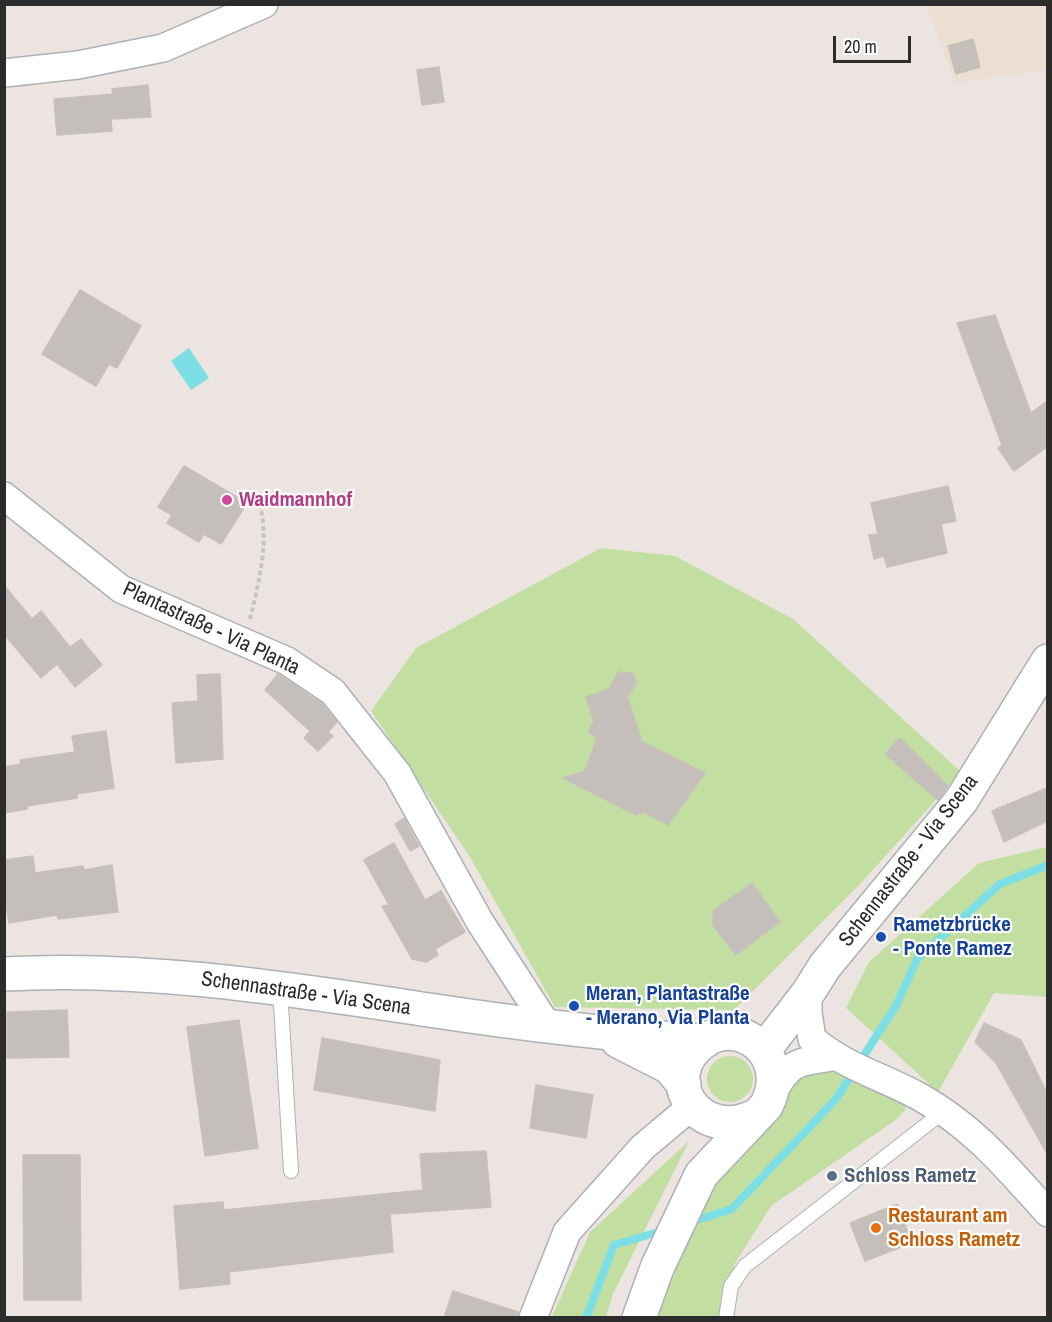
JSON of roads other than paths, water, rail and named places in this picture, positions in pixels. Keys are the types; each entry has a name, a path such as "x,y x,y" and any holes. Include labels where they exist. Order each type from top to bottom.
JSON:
{"main road":[{"name":"Schennastraße - Via Scena","path":"764,1050 817,979 961,801 1047,661"},
{"name":"Schennastraße - Via Scena","path":"4,974 112,972 280,988 606,1034 719,1037 817,979"},
{"name":"Schennastraße - Via Scena","path":"606,1034 669,1067 693,1102"},
{"path":"639,1317 657,1268 697,1182 706,1142 693,1102 688,1060 719,1037 753,1040 764,1050 774,1072 764,1105 697,1182"},
{"path":"693,1102 715,1122 729,1125 764,1105"}],"street":[{"path":"4,73 78,65 163,48 264,4"},
{"name":"Plantastraße - Via Planta","path":"4,496 121,589 287,661 333,692 390,764 480,922 547,1025"},
{"path":"812,1039 808,1012 817,979"},
{"path":"764,1050 784,1039 812,1039 833,1057 919,1096 980,1138 1047,1213"},
{"path":"764,1105 785,1071 804,1061 833,1057"},
{"path":"533,1317 567,1232 643,1147 693,1102"}],"lane":[{"path":"280,988 291,1172"},
{"path":"726,1317 731,1286 745,1266 943,1112"}],"water":[{"path":"189,348 209,378 191,390 171,361"}],"waterway":[{"path":"691,1222 732,1209 836,1099 897,1004 917,959 1000,884 1048,865"},
{"path":"586,1318 614,1245 665,1230"}],"place":[{"name":"Waidmannhof","path":"227,500"},
{"name":"Rametzbrücke - Ponte Ramez","path":"881,937"},
{"name":"Meran, Plantastraße - Merano, Via Planta","path":"574,1006"},
{"name":"Schloss Rametz","path":"832,1176"},
{"name":"Restaurant am Schloss Rametz","path":"876,1228"}]}
